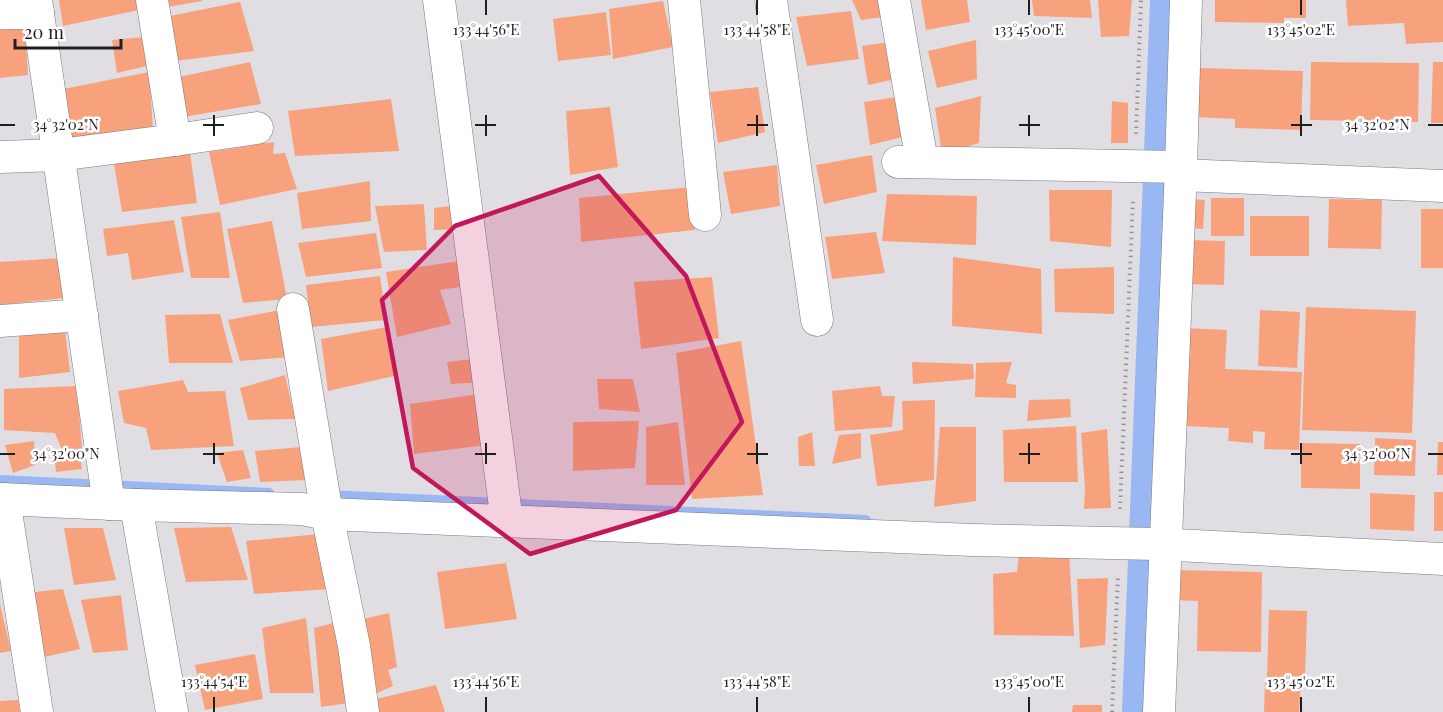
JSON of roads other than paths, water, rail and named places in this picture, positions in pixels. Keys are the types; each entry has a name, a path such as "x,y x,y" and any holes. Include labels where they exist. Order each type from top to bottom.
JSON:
{"street":[{"path":"152,0 175,140"},
{"path":"439,0 507,522"},
{"path":"684,0 705,215"},
{"path":"771,0 817,320"},
{"path":"894,0 910,162 1137,166 1443,186"},
{"path":"1159,712 1162,544 1186,0"},
{"path":"0,13 37,7 82,315 123,505 172,712"},
{"path":"0,157 59,155 256,128"},
{"path":"293,309 327,514 354,646 363,712"},
{"path":"0,321 82,315"},
{"path":"37,712 2,499 123,505 302,509 327,514 973,540 1121,533 1162,544 1443,559"}],"water":[{"path":"1150,0 1174,0 1144,712 1122,712"}],"waterway":[{"path":"0,480 269,493"},
{"path":"327,495 866,520"}]}
